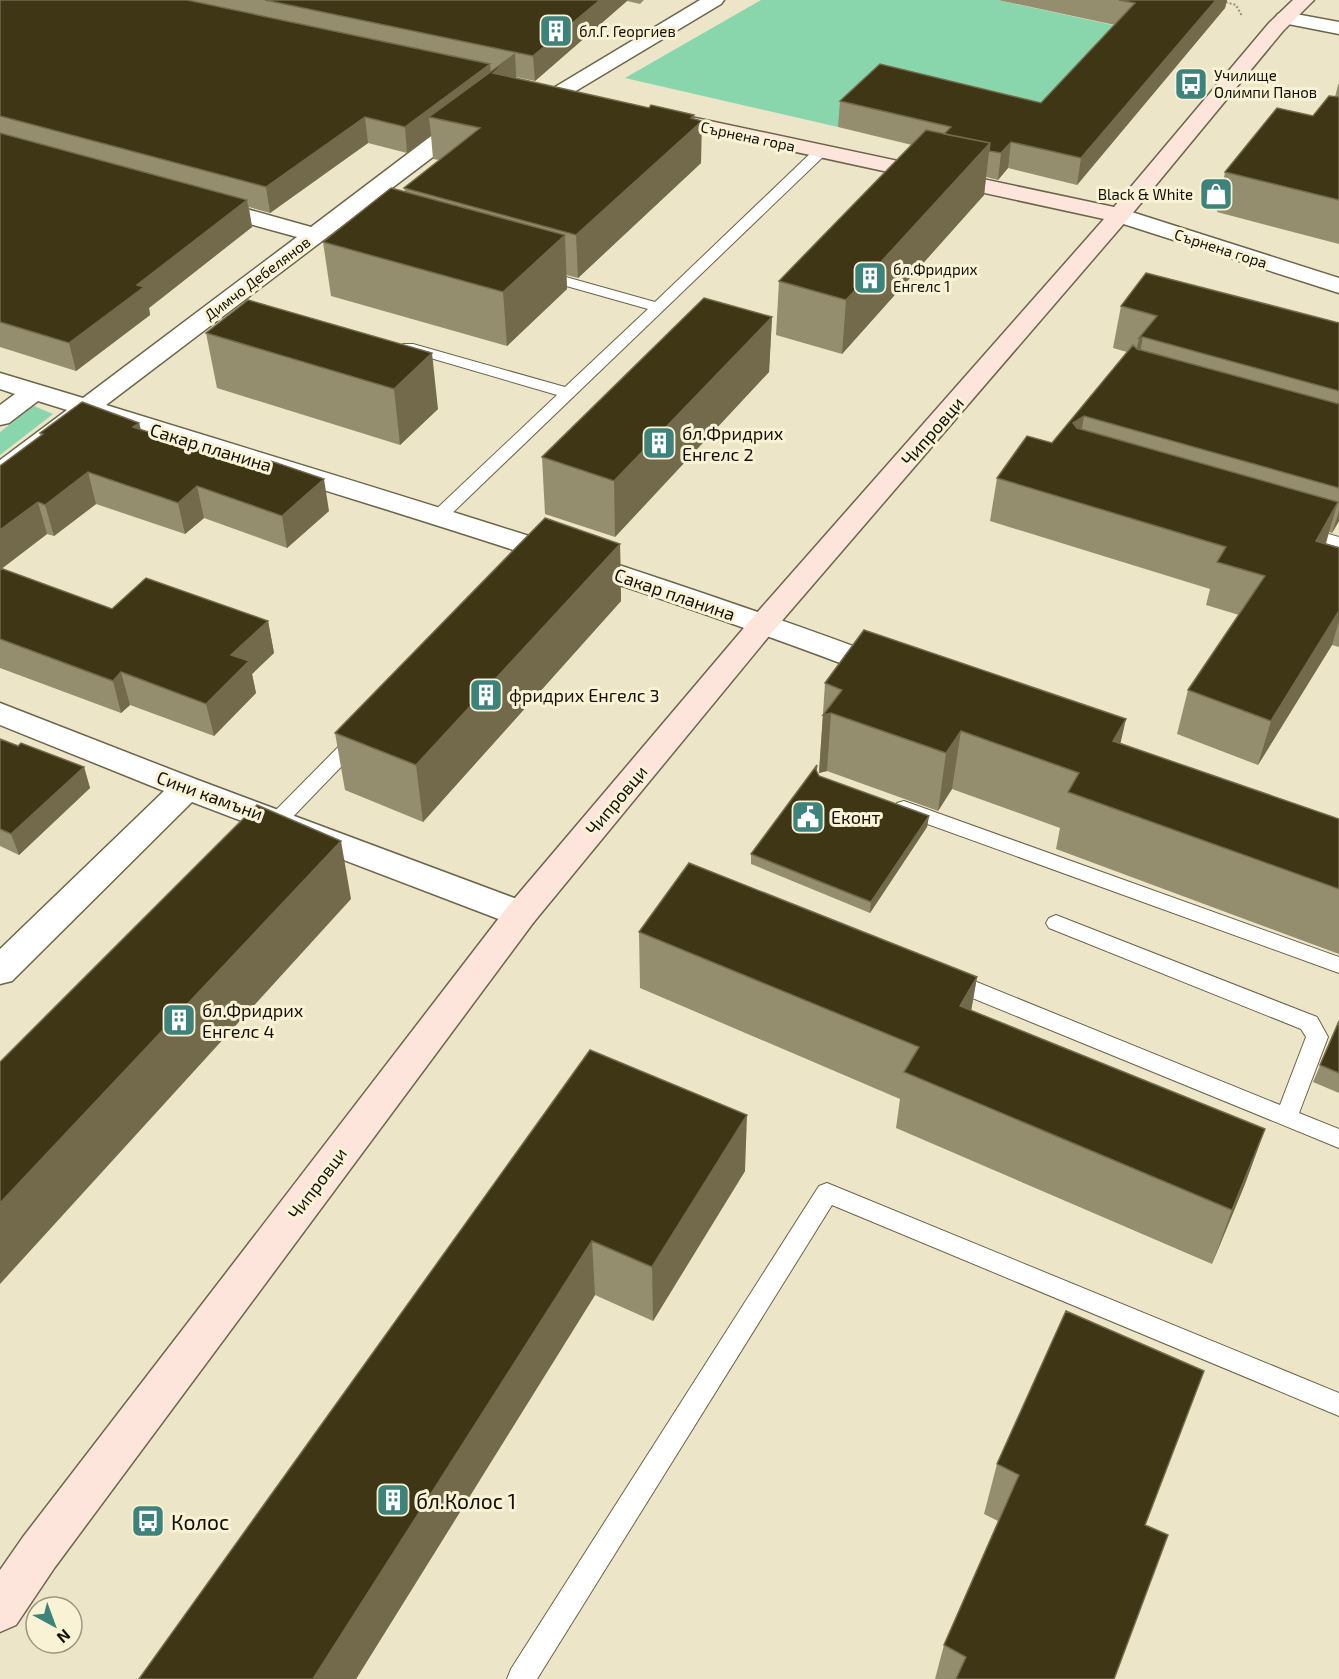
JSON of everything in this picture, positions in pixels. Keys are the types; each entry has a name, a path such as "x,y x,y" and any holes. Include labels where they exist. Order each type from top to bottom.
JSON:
{"main road":[{"name":"Чипровци","path":"0,1609 39,1552 521,914 764,623 1119,215 1276,17 1304,0"},
{"path":"536,89 580,99"},
{"name":"Сърнена гора","path":"637,112 1119,215"}],"street":[{"path":"557,94 714,0"},
{"path":"1276,17 1339,28"},
{"name":"Димчо Дебелянов","path":"0,473 83,408 486,106"},
{"path":"191,201 315,235"},
{"name":"Сърнена гора","path":"1119,215 1339,286"},
{"name":"Сакар планина","path":"0,381 438,517 534,557 764,623 908,677"},
{"path":"0,417 34,392"},
{"name":"Сини камъни","path":"0,712 187,788 278,820 521,914"},
{"path":"0,971 187,788"}],"lane":[{"path":"438,517 821,151"},
{"path":"338,218 361,224"},
{"path":"532,272 657,307"},
{"path":"233,296 255,303"},
{"path":"389,341 568,393"},
{"path":"1282,525 1339,542"},
{"path":"278,820 369,727"},
{"path":"882,800 1339,965"},
{"path":"1056,923 1309,1023 1317,1037 1287,1117"},
{"path":"931,972 1339,1139"},
{"path":"521,1679 826,1192 1339,1405"}],"green space":[{"path":"761,0 998,0 1131,29 1037,129 838,127 625,78"},
{"path":"34,406 53,414 0,455 0,432"}],"building":[{"path":"0,0 187,0 490,64 405,127 365,117 266,187 0,116"},
{"path":"265,0 600,0 533,56"},
{"path":"1119,0 1216,0 1081,158 1011,142 1001,153 989,151 990,143 944,134 951,127 840,101 880,64 1041,103 1135,3"},
{"path":"515,54 493,73 649,108 651,105 694,115 691,118 702,121 576,235 404,188 480,128 429,117"},
{"path":"1329,96 1339,97 1339,200 1225,172 1277,108 1313,116"},
{"path":"926,130 990,143 846,300 779,281"},
{"path":"0,133 247,200 137,285 144,287 69,343 0,322"},
{"path":"391,188 565,235 503,292 323,242"},
{"path":"1146,273 1339,323 1339,391 1143,337 1139,338 1157,316 1121,306"},
{"path":"704,298 772,317 614,481 542,457"},
{"path":"248,300 432,353 394,389 206,333"},
{"path":"1133,345 1137,349 1339,404 1339,488 1084,416 1073,423 1077,428 1338,502 1316,541 1339,548 1339,611 1271,721 1188,690 1265,576 1217,562 1226,547 997,478 1027,436 1052,443"},
{"path":"82,402 139,423 133,427 261,469 271,461 324,479 282,516 197,486 178,503 88,472 45,505 38,502 0,530 0,466"},
{"path":"545,518 620,544 416,765 335,733"},
{"path":"0,568 112,609 146,578 268,621 231,655 249,661 206,704 121,672 113,681 0,639"},
{"path":"864,630 1126,719 1113,741 1339,819 1339,889 1068,792 1079,773 961,731 946,753 831,713 823,715 842,690 825,683"},
{"path":"0,739 18,746 21,743 84,767 11,834 0,829"},
{"path":"817,765 816,770 819,776 929,816 871,902 751,854"},
{"path":"257,805 341,841 0,1203 0,1062"},
{"path":"689,863 977,977 960,1006 1265,1129 1232,1210 904,1072 919,1047 639,932"},
{"path":"1339,1021 1339,1073 1320,1065"},
{"name":"бл.Колос 1","path":"590,1050 747,1115 652,1267 592,1241 313,1679 139,1679"},
{"path":"1066,1311 1204,1371 1145,1525 1168,1535 1114,1679 956,1679 966,1657 944,1645 1019,1475 997,1464"}],"place":[{"name":"бл.Г. Георгиев","path":"556,31"},
{"name":"Училище Олимпи Панов","path":"1191,84"},
{"name":"Black & White","path":"1216,194"},
{"name":"бл.Фридрих Енгелс 1","path":"870,278"},
{"name":"бл.Фридрих Енгелс 2","path":"659,443"},
{"name":"фридрих Енгелс 3","path":"486,695"},
{"name":"Еконт","path":"808,817"},
{"name":"бл.Фридрих Енгелс 4","path":"179,1020"},
{"name":"бл.Колос 1","path":"393,1500"},
{"name":"Колос","path":"148,1521"}]}
